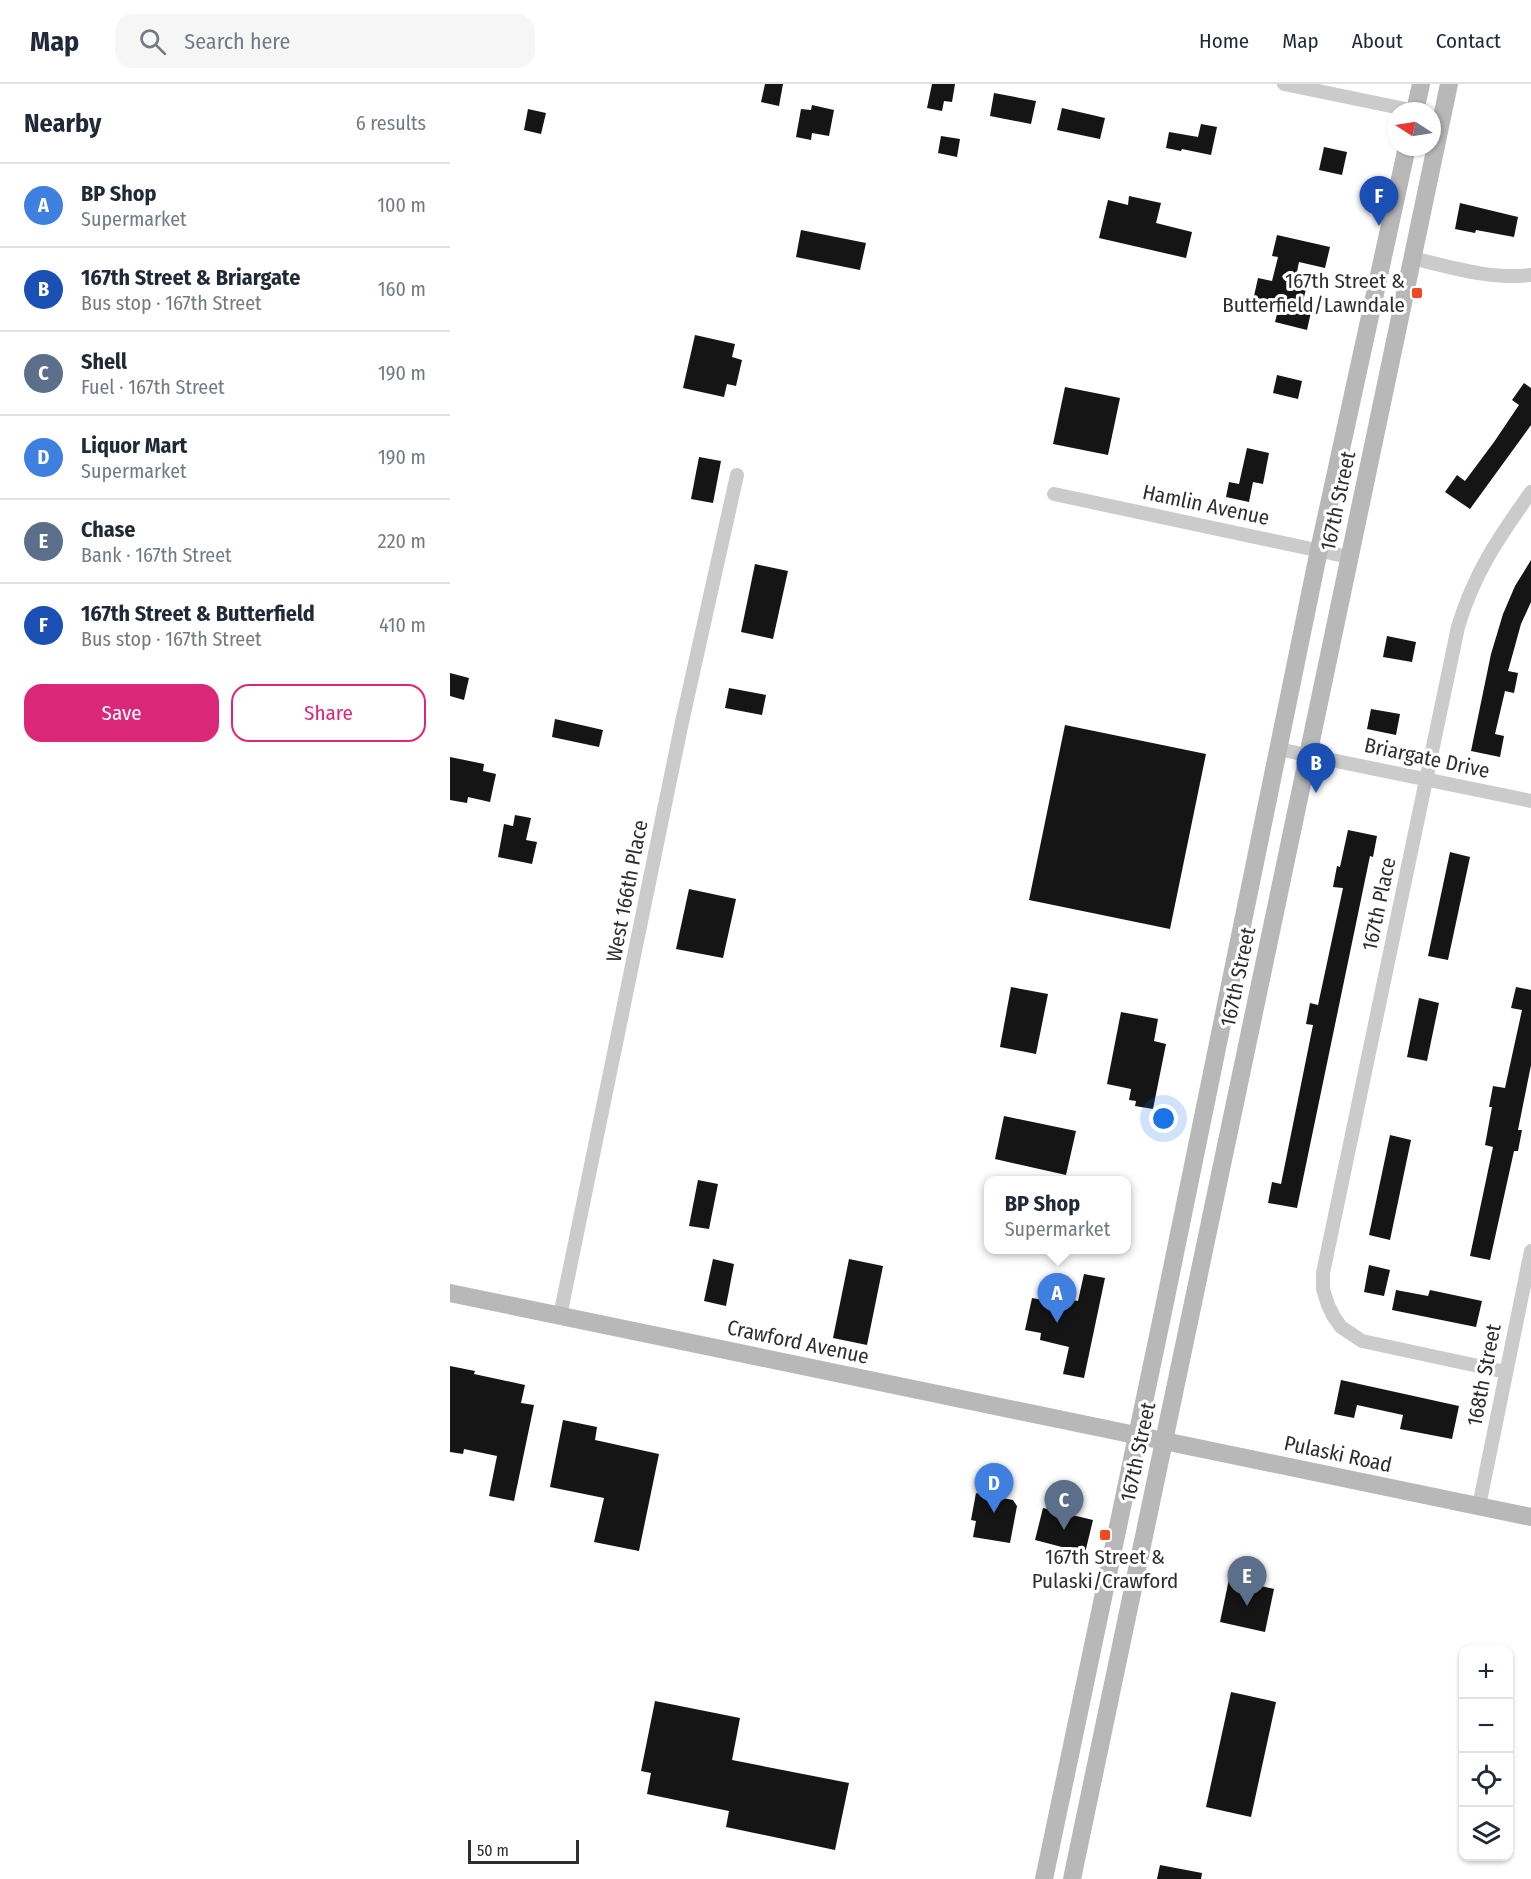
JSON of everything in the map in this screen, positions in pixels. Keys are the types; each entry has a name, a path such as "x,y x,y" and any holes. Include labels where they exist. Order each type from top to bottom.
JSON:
{"main road":[{"path":"1417,102 1421,84"},
{"name":"167th Street","path":"1441,105 1449,84"},
{"name":"167th Street","path":"1044,1879 1163,1312 1318,550 1405,156"},
{"name":"167th Street","path":"1072,1879 1412,258 1430,156"},
{"name":"Crawford Avenue","path":"450,1293 1136,1435"},
{"name":"Pulaski Road","path":"1136,1435 1531,1517"}],"street":[{"path":"1284,84 1387,105"},
{"path":"1412,258 1469,272 1512,276 1531,275"},
{"name":"West 166th Place","path":"560,1316 682,722 737,475"},
{"name":"167th Place","path":"1506,1372 1362,1341 1341,1327 1328,1305 1323,1288 1325,1259 1453,648 1465,604 1492,547 1531,492"},
{"name":"Hamlin Avenue","path":"1054,494 1349,557"},
{"name":"Briargate Drive","path":"1278,749 1531,801"},
{"name":"168th Street","path":"1479,1506 1531,1251"}],"building":[{"path":"765,84 783,84 779,106 761,102"},
{"path":"932,84 955,84 952,102 944,101 942,111 927,108"},
{"path":"994,93 1036,101 1031,124 990,116"},
{"path":"812,105 834,110 829,136 812,133 811,140 796,137 801,109 811,110"},
{"path":"1062,108 1105,118 1100,139 1057,130"},
{"path":"528,109 546,113 541,134 524,130"},
{"path":"1201,124 1217,127 1211,155 1166,148 1169,132 1198,137"},
{"path":"941,136 960,139 957,157 938,153"},
{"path":"1324,147 1347,152 1342,175 1319,170"},
{"path":"1129,196 1161,203 1156,223 1192,232 1186,258 1099,238 1108,200 1128,205"},
{"path":"1460,203 1518,217 1514,237 1476,230 1475,233 1455,229"},
{"path":"801,230 866,243 860,270 796,257"},
{"path":"1277,235 1330,247 1325,268 1299,262 1294,286 1306,289 1303,301 1313,303 1307,330 1275,322 1278,310 1252,305 1258,278 1272,281 1278,257 1272,256"},
{"path":"695,335 735,344 732,357 742,360 736,386 727,384 724,397 683,388"},
{"path":"1277,375 1302,381 1298,399 1273,393"},
{"path":"1524,383 1531,388 1531,425 1470,509 1445,492 1457,475 1465,481 1494,442 1519,405 1512,400"},
{"path":"1065,387 1120,398 1108,455 1053,444"},
{"path":"1247,448 1269,453 1263,484 1253,482 1249,502 1226,497 1229,482 1239,484"},
{"path":"699,457 721,461 713,503 691,499"},
{"path":"1531,560 1531,602 1521,624 1508,671 1518,673 1514,693 1505,691 1495,734 1504,736 1500,757 1471,751 1491,654 1503,614 1515,586"},
{"path":"755,564 788,571 773,639 741,632"},
{"path":"1387,636 1416,642 1412,662 1383,657"},
{"path":"450,673 469,678 464,700 450,696"},
{"path":"729,688 766,695 762,715 725,708"},
{"path":"1371,709 1400,714 1396,735 1367,729"},
{"path":"555,719 603,730 599,747 552,737"},
{"path":"1065,725 1206,754 1170,929 1029,900"},
{"path":"450,757 484,764 483,771 496,774 490,802 468,797 467,803 450,800"},
{"path":"515,815 531,818 526,840 537,842 532,864 498,857 504,824 513,826"},
{"path":"1348,830 1377,836 1373,857 1370,856 1297,1208 1268,1203 1272,1182 1281,1184 1313,1025 1306,1024 1310,1003 1318,1005 1343,888 1333,887"},
{"path":"1450,852 1470,857 1448,960 1428,956"},
{"path":"689,889 736,899 723,958 676,949"},
{"path":"1011,987 1048,994 1036,1054 1000,1047"},
{"path":"1516,987 1531,990 1531,1065 1518,1130 1522,1130 1518,1151 1514,1151 1490,1260 1470,1256 1493,1147 1485,1145 1492,1107 1489,1107 1493,1086 1505,1088 1522,1010 1511,1008"},
{"path":"1419,998 1439,1003 1427,1061 1407,1057"},
{"path":"1121,1012 1158,1019 1154,1041 1166,1044 1153,1109 1135,1106 1136,1101 1129,1100 1131,1089 1107,1084"},
{"path":"1004,1116 1076,1131 1066,1175 995,1159"},
{"path":"1390,1135 1411,1140 1390,1240 1369,1235"},
{"path":"698,1180 718,1184 709,1229 689,1226"},
{"path":"713,1259 734,1264 726,1306 704,1301"},
{"path":"849,1259 883,1266 867,1345 833,1338"},
{"path":"1369,1265 1390,1270 1384,1296 1364,1292"},
{"path":"1084,1274 1105,1278 1084,1378 1063,1374 1069,1347 1040,1340 1041,1333 1025,1330 1032,1298 1048,1301 1049,1295 1078,1301"},
{"path":"1396,1290 1428,1296 1430,1290 1482,1301 1476,1327 1392,1310"},
{"path":"450,1366 475,1371 474,1374 525,1385 521,1403 534,1405 514,1501 489,1496 497,1456 464,1449 463,1454 450,1452"},
{"path":"1341,1380 1459,1406 1452,1439 1400,1429 1403,1415 1357,1405 1354,1418 1334,1414"},
{"path":"563,1420 597,1427 595,1440 659,1454 639,1551 594,1542 604,1498 550,1487"},
{"path":"976,1493 1013,1500 1017,1506 1010,1543 973,1537 976,1521 971,1520"},
{"path":"1043,1508 1093,1520 1085,1553 1035,1540"},
{"path":"1229,1579 1274,1589 1265,1632 1220,1622"},
{"path":"1231,1692 1276,1702 1251,1817 1206,1807"},
{"path":"655,1701 740,1718 732,1760 849,1783 835,1850 726,1827 729,1811 647,1794 651,1773 641,1771"},
{"path":"1160,1865 1202,1873 1201,1879 1157,1879"}],"place":[{"name":"167th Street & Butterfield","path":"1379,226"},
{"name":"167th Street & Butterfield/Lawndale","path":"1417,293"},
{"name":"167th Street & Briargate","path":"1316,793"},
{"name":"BP Shop","path":"1057,1323"},
{"name":"Liquor Mart","path":"994,1513"},
{"name":"Shell","path":"1064,1530"},
{"name":"167th Street & Pulaski/Crawford","path":"1105,1535"},
{"name":"Chase","path":"1247,1606"}]}
